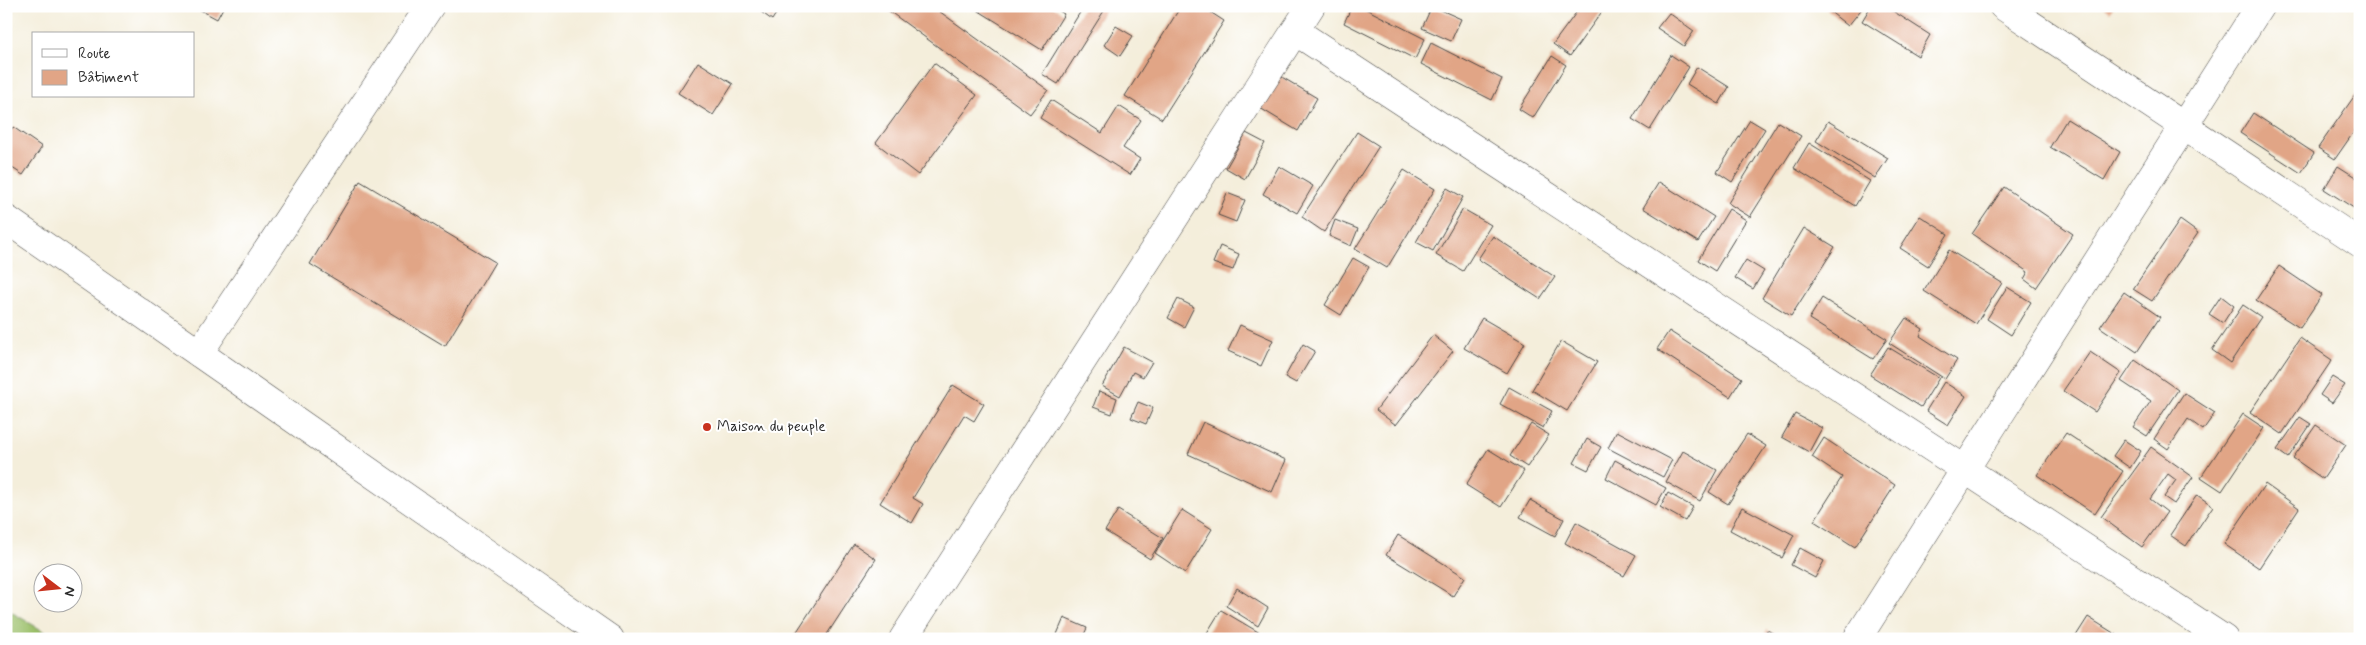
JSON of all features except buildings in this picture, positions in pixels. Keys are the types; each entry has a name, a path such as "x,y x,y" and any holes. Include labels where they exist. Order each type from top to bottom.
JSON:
{"street":[{"path":"199,353 430,6"},
{"path":"903,639 1311,6"},
{"path":"2003,6 2360,243"},
{"path":"1857,639 2260,6"},
{"path":"1295,31 1966,468 2224,639"},
{"path":"6,219 610,639"}],"green space":[{"path":"6,609 57,639 6,639"}],"place":[{"name":"Maison du peuple","path":"707,427"}]}
